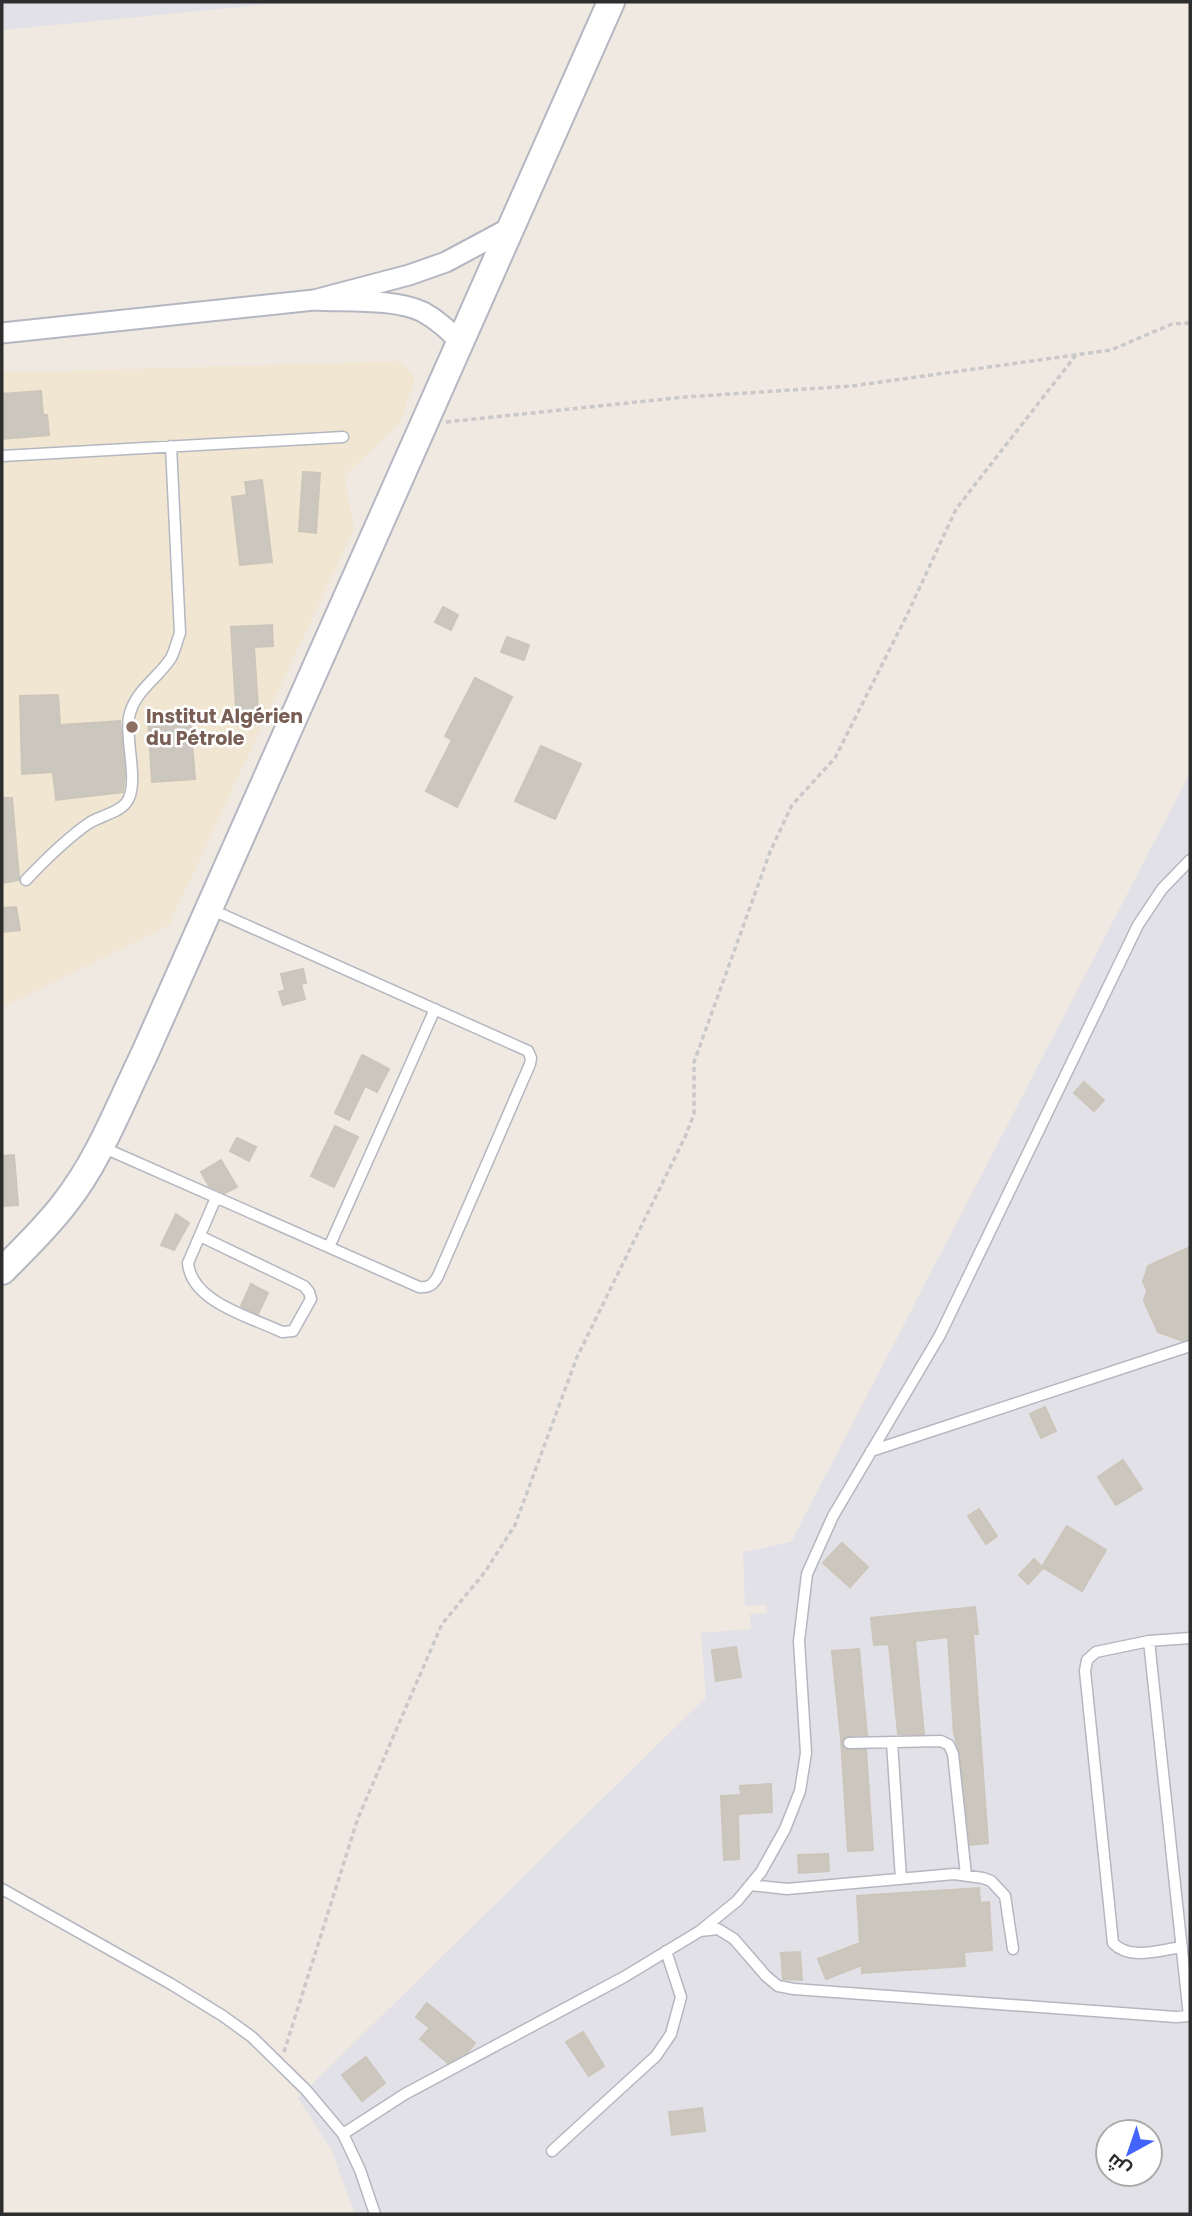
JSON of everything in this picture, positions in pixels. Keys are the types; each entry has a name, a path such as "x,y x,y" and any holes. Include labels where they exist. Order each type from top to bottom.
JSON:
{"main road":[{"path":"2,1271 38,1235 66,1201 99,1146 144,1055 611,2"}],"street":[{"path":"2,333 314,300 410,275 446,262 513,226"},
{"path":"314,300 399,304 421,311 442,324 461,343"}],"lane":[{"path":"2,456 343,437"},
{"path":"26,880 47,858 90,822 124,805 128,800 131,788 128,727 130,713 139,693 170,658 180,633 171,446"},
{"path":"343,2134 405,2094 624,1977 700,1931 737,1901 761,1872 785,1829 800,1791 806,1753 799,1641 807,1574 833,1516 940,1335 1138,925 1163,889 1190,860"},
{"path":"99,1146 419,1287 427,1288 438,1276 531,1058 522,1047 209,909"},
{"path":"329,1247 435,1009"},
{"path":"200,1236 304,1286 311,1299 293,1331 282,1332 202,1294 194,1283 188,1264 216,1198"},
{"path":"871,1451 1190,1346"},
{"path":"1182,1947 1132,1954 1119,1949 1113,1943 1085,1671 1087,1660 1096,1652 1149,1641 1190,1638"},
{"path":"700,1931 718,1929 734,1939 778,1986 794,1989 1190,2016 1149,1641"},
{"path":"849,1743 942,1741 948,1745 953,1754 966,1875"},
{"path":"892,1742 901,1879"},
{"path":"750,1885 787,1889 966,1875 991,1881 1005,1896 1013,1949"},
{"path":"2,1889 223,2016 281,2063 343,2134 360,2170 375,2214"},
{"path":"552,2151 656,2056 671,2034 681,1997 666,1951"}],"path":[{"path":"425,425 685,397 852,386 1111,350 1172,324 1190,323"},
{"path":"281,2063 363,1805 442,1624 485,1572 516,1525 577,1357 685,1137 694,1114 694,1062 770,852 792,805 835,758 907,615 956,509 1076,355"}],"shaded area":[{"path":"2,2 291,2 2,30"},
{"name":"Institut Algérien du Pétrole","path":"400,361 415,378 400,423 344,476 354,529 169,925 2,1008 2,373"},
{"path":"1190,773 1190,2214 355,2214 331,2149 298,2098 706,1697 701,1633 751,1629 750,1614 767,1613 766,1605 745,1606 743,1552 791,1542"}],"building":[{"path":"41,391 43,415 47,415 49,435 2,439 2,394"},
{"path":"303,472 320,473 316,533 299,531"},
{"path":"262,480 272,562 240,565 232,497 247,495 245,482"},
{"path":"443,607 458,615 451,630 435,622"},
{"path":"272,625 273,646 254,647 259,724 237,725 231,627"},
{"path":"507,637 529,645 524,660 501,652"},
{"path":"475,678 512,697 457,807 426,791 452,740 445,736"},
{"path":"58,695 60,725 120,721 125,773 123,792 56,800 53,772 22,774 20,696"},
{"path":"190,716 195,779 152,782 148,719"},
{"path":"541,746 581,764 555,819 515,801"},
{"path":"2,798 12,798 19,880 2,883"},
{"path":"16,907 20,930 2,932 2,908"},
{"path":"303,969 306,983 301,984 305,999 283,1005 279,992 285,990 281,974"},
{"path":"362,1055 389,1069 377,1092 365,1086 349,1120 335,1113"},
{"path":"1084,1082 1104,1100 1094,1111 1074,1093"},
{"path":"335,1126 358,1137 334,1187 311,1176"},
{"path":"237,1138 256,1147 249,1161 230,1151"},
{"path":"14,1155 18,1205 2,1206 2,1156"},
{"path":"221,1160 237,1187 225,1193 209,1186 201,1172"},
{"path":"176,1214 189,1223 174,1250 161,1245"},
{"path":"1190,1247 1190,1339 1183,1341 1158,1332 1144,1301 1147,1290 1143,1282 1148,1266"},
{"path":"251,1284 268,1293 258,1314 241,1306"},
{"path":"1045,1407 1056,1431 1041,1438 1030,1414"},
{"path":"1123,1460 1142,1489 1116,1505 1098,1477"},
{"path":"979,1509 997,1536 986,1544 968,1516"},
{"path":"1067,1526 1106,1550 1082,1591 1042,1567"},
{"path":"842,1543 868,1567 850,1587 823,1563"},
{"path":"1034,1559 1043,1568 1028,1584 1019,1575"},
{"path":"975,1607 978,1634 973,1634 988,1843 970,1845 960,1753 954,1734 948,1637 915,1641 924,1734 898,1734 889,1644 874,1645 871,1618"},
{"path":"736,1647 741,1677 716,1681 712,1650"},
{"path":"859,1649 867,1735 846,1736 842,1744 846,1750 866,1750 873,1850 848,1851 832,1651"},
{"path":"771,1784 772,1812 738,1814 739,1859 724,1860 721,1796 741,1795 740,1786"},
{"path":"828,1854 829,1871 799,1873 798,1855"},
{"path":"979,1888 980,1903 989,1902 992,1950 964,1952 965,1966 862,1973 862,1965 826,1979 818,1959 860,1943 857,1896"},
{"path":"800,1952 802,1980 783,1979 781,1953"},
{"path":"427,2003 475,2043 467,2053 448,2063 420,2039 430,2028 416,2017"},
{"path":"583,2032 604,2066 589,2076 566,2042"},
{"path":"366,2057 385,2083 362,2101 342,2075"},
{"path":"702,2108 705,2131 672,2135 669,2112"}],"place":[{"name":"Institut Algérien du Pétrole","path":"132,727"}]}
